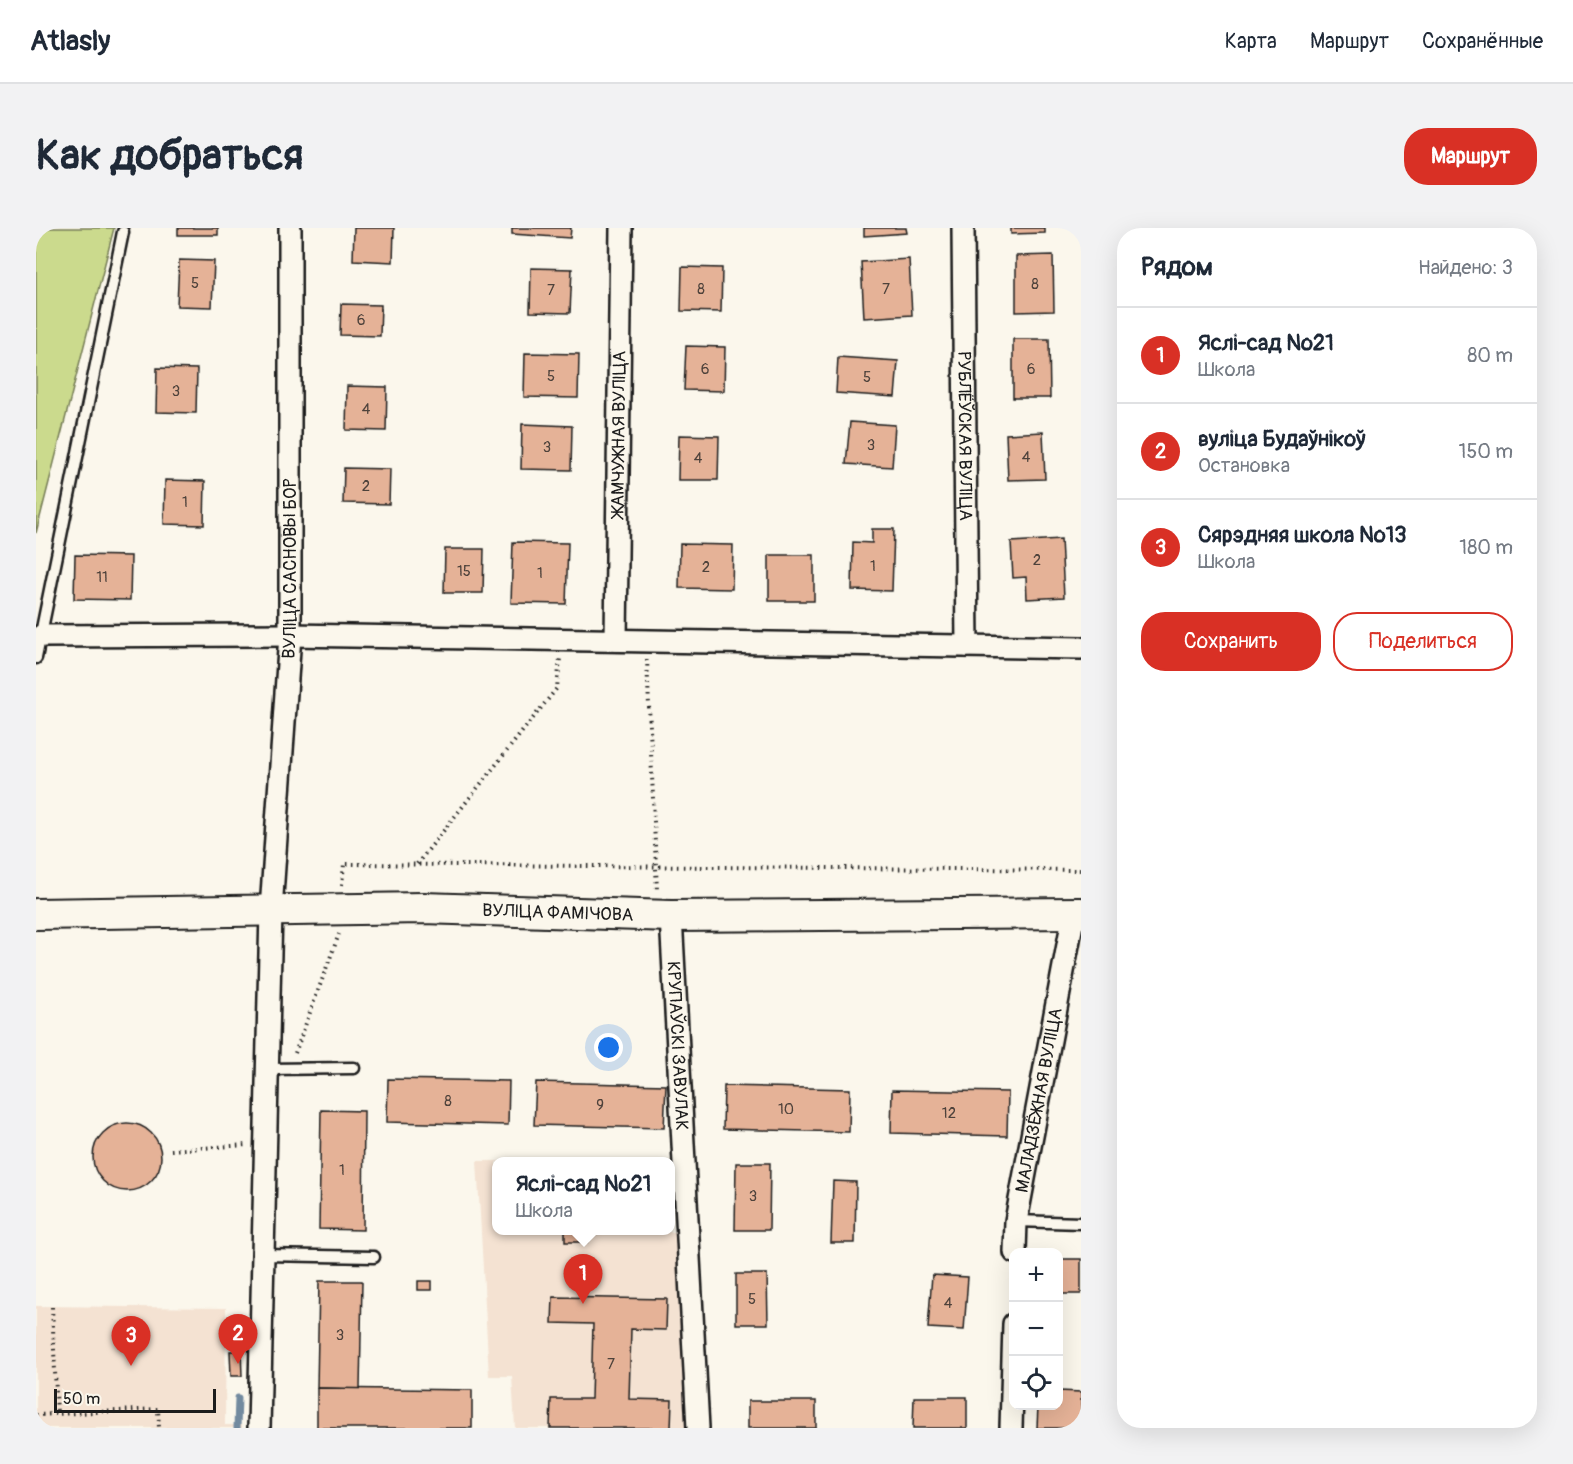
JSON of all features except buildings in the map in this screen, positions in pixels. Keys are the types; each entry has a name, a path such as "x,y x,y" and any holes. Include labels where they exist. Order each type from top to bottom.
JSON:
{"main road":[{"name":"ВУЛІЦА ФАМІЧОВА","path":"36,914 423,908 671,916 1077,913"}],"street":[{"name":"ВУЛІЦА САСНОВЫ БОР","path":"259,1428 271,910 290,635 290,228"},
{"name":"ЖАМЧУЖНАЯ ВУЛІЦА","path":"616,640 621,228"},
{"name":"РУБЛЁЎСКАЯ ВУЛІЦА","path":"963,228 967,646"},
{"path":"40,636 290,635 1081,648"},
{"name":"МАЛАДЗЁЖНАЯ ВУЛІЦА","path":"1015,1248 1016,1221 1077,913"},
{"name":"КРУПАЎСКІ ЗАВУЛАК","path":"671,916 698,1428"},
{"path":"1011,1428 1013,1356"}],"lane":[{"path":"36,658 123,232"},
{"path":"267,1069 354,1068"},
{"path":"1016,1221 1081,1222"},
{"path":"263,1255 374,1257"}],"path":[{"path":"417,864 557,688 562,640"},
{"path":"646,641 656,888 671,916"},
{"path":"171,1150 266,1144"},
{"path":"52,1307 57,1414"},
{"path":"36,1415 158,1409 159,1428"}],"shaded area":[{"path":"477,1161 492,1161 492,1235 675,1235 675,1232 679,1232 686,1428 515,1428 512,1376 489,1376"},
{"path":"36,1306 226,1308 225,1425 242,1425 242,1428 36,1428"}],"green space":[{"path":"36,228 114,228 36,533"}],"waterway":[{"path":"237,1428 238,1398"}],"place":[{"name":"Яслі-сад №21","path":"583,1304"},
{"name":"вуліца Будаўнікоў","path":"238,1364"},
{"name":"Сярэдняя школа №13","path":"131,1366"}]}
